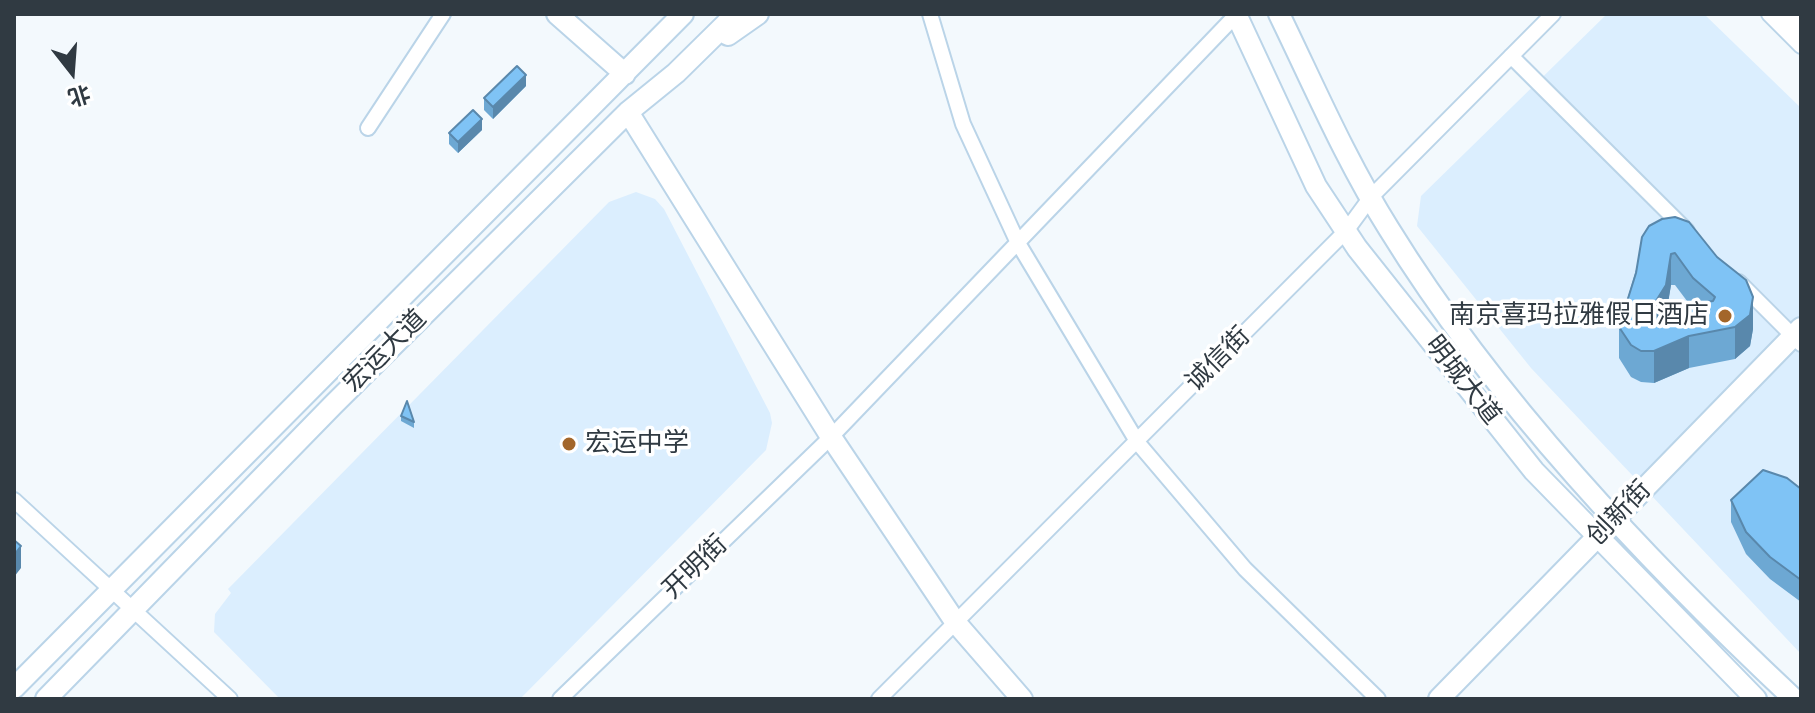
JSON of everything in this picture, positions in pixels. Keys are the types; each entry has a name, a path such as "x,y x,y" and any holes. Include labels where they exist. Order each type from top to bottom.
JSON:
{"main road":[{"path":"557,14 625,74"},
{"path":"649,48 675,14"},
{"name":"宏运大道","path":"14,688 683,14"},
{"name":"宏运大道","path":"46,699 333,405 628,112 676,73 736,14"},
{"path":"676,73 758,14"},
{"name":"明城大道","path":"1236,14 1316,186 1346,231 1534,471 1756,699"},
{"name":"明城大道","path":"1279,14 1371,197 1483,368 1616,518 1794,699"},
{"path":"1787,14 1801,28"},
{"path":"628,112 831,437 956,623 1022,699"},
{"name":"创新街","path":"1439,699 1798,336"}],"street":[{"path":"368,128 443,14"},
{"path":"930,14 963,124 1018,243 1138,443 1245,569 1378,699"},
{"name":"开明街","path":"560,699 831,437 1236,14"},
{"name":"诚信街","path":"879,699 1138,443 1346,231 1371,197 1553,14"},
{"path":"1769,14 1801,46"},
{"path":"1511,56 1703,246"},
{"path":"1725,269 1798,336"},
{"path":"14,500 109,591 136,610 230,699"}],"shaded area":[{"path":"1607,14 1704,14 1801,108 1801,654 1531,368 1417,226 1421,196"},
{"name":"宏运中学","path":"636,192 655,199 664,209 770,413 772,423 766,450 520,699 280,699 214,632 215,614 231,593 228,589 609,202"}],"building":[{"path":"517,66 526,75 493,107 484,98"},
{"path":"473,110 482,119 458,142 449,133"},
{"path":"1675,217 1689,222 1717,257 1746,280 1753,297 1750,315 1735,327 1689,336 1654,351 1641,351 1631,345 1619,327 1636,273 1642,237 1649,226","holes":["1675,253 1693,278 1715,297 1713,301 1679,307 1656,317 1649,312 1666,285 1671,254"]},
{"path":"407,401 414,422 401,416"},
{"path":"1763,470 1787,478 1801,489 1801,580 1770,557 1746,532 1731,500"},
{"path":"14,540 21,546 14,555"}],"place":[{"name":"南京喜玛拉雅假日酒店","path":"1725,316"},
{"name":"宏运中学","path":"569,444"}]}
